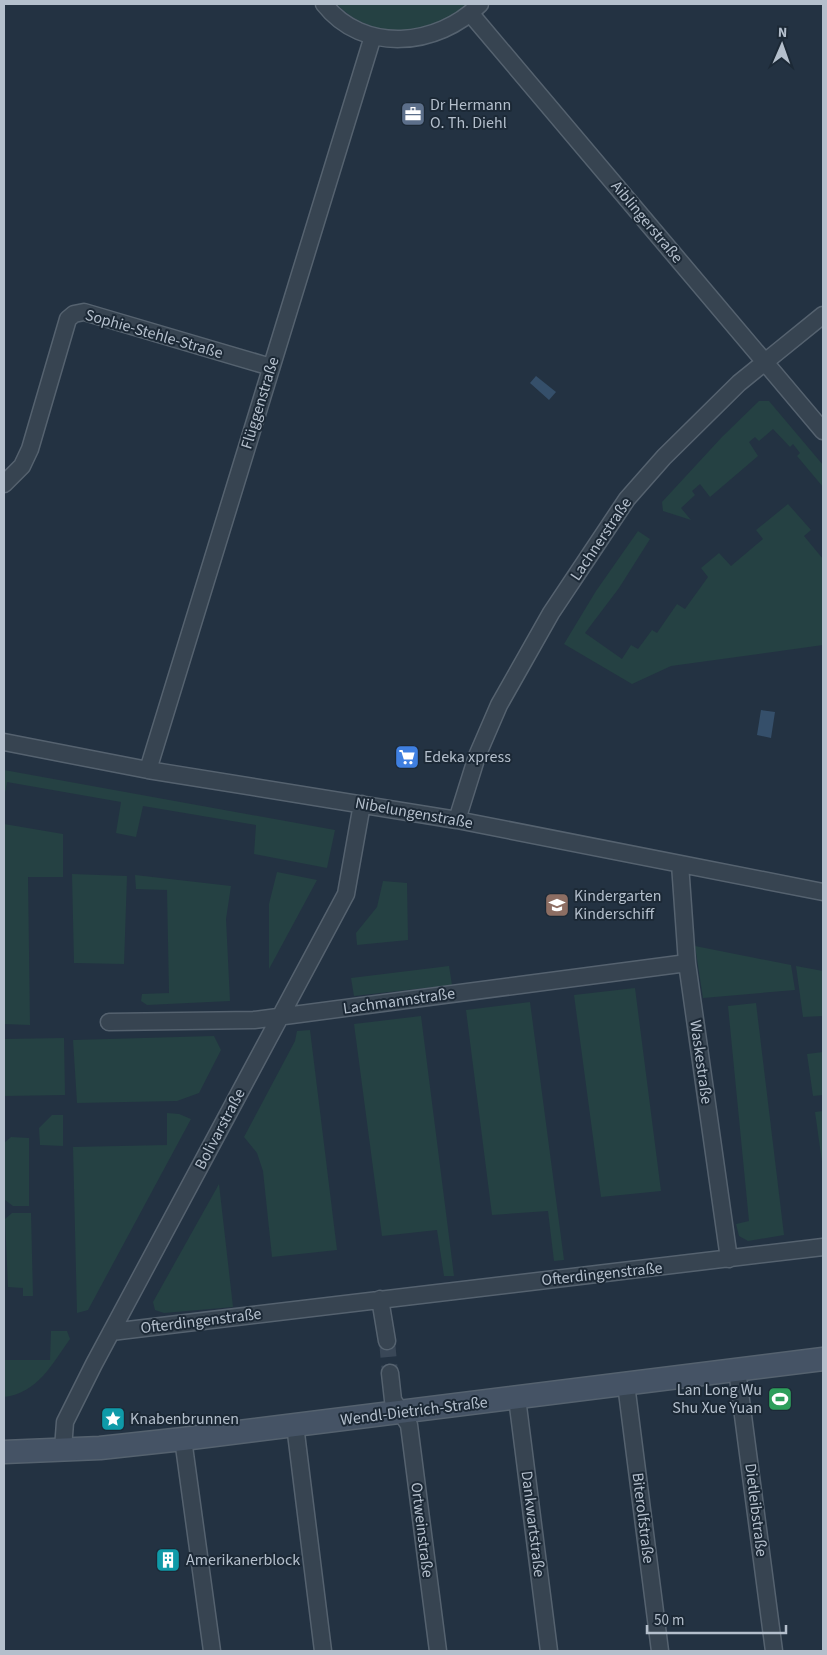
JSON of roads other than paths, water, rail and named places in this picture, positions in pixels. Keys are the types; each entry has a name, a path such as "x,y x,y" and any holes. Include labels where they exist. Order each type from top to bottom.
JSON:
{"street":[{"path":"324,4 340,19 356,29 373,36 399,40 425,37 449,28 475,9"},
{"name":"Aiblingerstraße","path":"475,9 823,431"},
{"name":"Flüggenstraße","path":"148,770 373,36"},
{"name":"Sophie-Stehle-Straße","path":"4,484 22,466 30,449 68,319 74,314 84,312 271,368"},
{"name":"Lachnerstraße","path":"457,820 477,756 499,705 551,613 623,505 664,457 764,361 823,315"},
{"name":"Nibelungenstraße","path":"4,742 148,770 457,820 823,892"},
{"name":"Bolivarstraße","path":"63,1449 65,1422 111,1332 346,894 362,804"},
{"name":"Waskestraße","path":"680,864 687,963 729,1259"},
{"name":"Lachmannstraße","path":"109,1022 234,1021 687,963"},
{"name":"Ofterdingenstraße","path":"111,1332 823,1247"},
{"path":"380,1299 387,1341"},
{"name":"Wendl-Dietrich-Straße","path":"4,1452 183,1439 823,1359"},
{"name":"Dietleibstraße","path":"737,1370 774,1651"},
{"path":"390,1373 393,1400 401,1412"},
{"name":"Biterolfstraße","path":"626,1384 660,1651"},
{"name":"Dankwartstraße","path":"517,1398 549,1651"},
{"name":"Ortweinstraße","path":"401,1412 409,1424 438,1651"},
{"path":"295,1426 323,1651"},
{"path":"183,1439 212,1651"}],"water":[{"path":"536,376 556,392 549,400 530,383"},
{"path":"761,710 775,712 771,738 757,735"}],"tunnel":[{"path":"387,1341 390,1373"}],"place":[{"name":"Dr Hermann O. Th. Diehl","path":"413,114"},
{"name":"Edeka xpress","path":"407,757"},
{"name":"Kindergarten Kinderschiff","path":"557,905"},
{"name":"Lan Long Wu Shu Xue Yuan","path":"780,1399"},
{"name":"Knabenbrunnen","path":"113,1419"},
{"name":"Amerikanerblock","path":"168,1560"}]}
